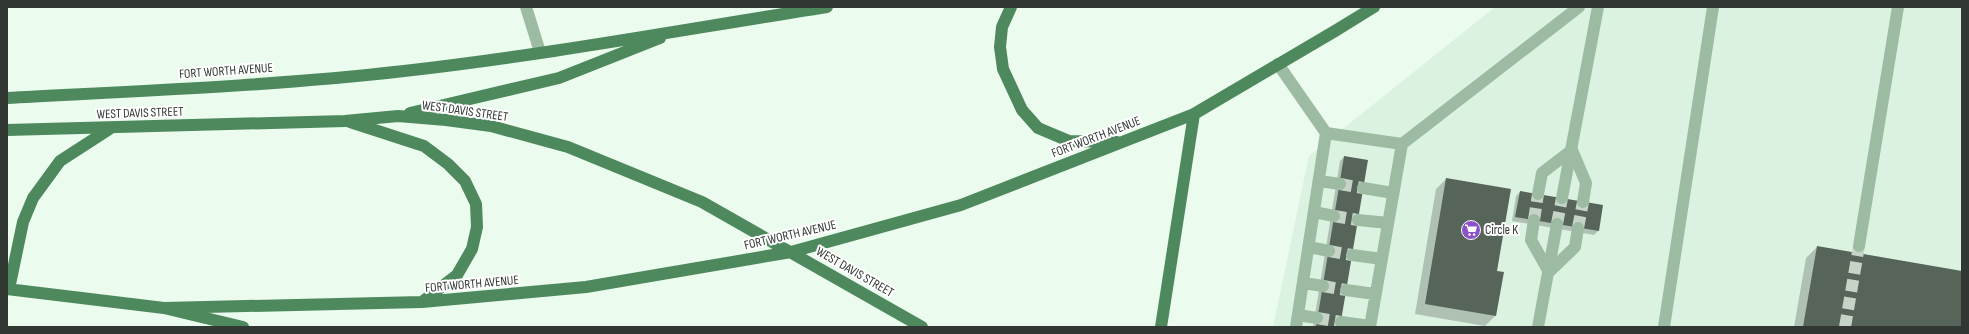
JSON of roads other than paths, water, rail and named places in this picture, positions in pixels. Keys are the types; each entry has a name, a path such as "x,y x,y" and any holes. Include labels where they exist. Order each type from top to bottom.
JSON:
{"main road":[{"name":"FORT WORTH AVENUE","path":"7,98 249,84 404,71 540,52 827,7"},
{"path":"1011,7 1002,27 1002,62 1003,69 1022,110 1038,128 1069,141 1124,142"},
{"name":"FORT WORTH AVENUE","path":"164,308 422,302 586,287 791,252 961,205 1194,114 1374,7"},
{"path":"398,116 488,96 559,78 682,30"},
{"path":"1161,327 1194,114"},
{"name":"WEST DAVIS STREET","path":"7,130 345,121 398,116 491,126 568,147 702,202 917,325"},
{"path":"345,121 424,146 448,164 465,181 476,204 477,227 472,249 457,275 422,302"},
{"path":"111,128 60,161 33,198 23,222 8,292 164,308 244,327"}],"lane":[{"path":"526,7 540,52"},
{"path":"1341,322 1370,327 1402,144 1579,7"},
{"path":"1562,198 1598,7"},
{"path":"1664,327 1713,7"},
{"path":"1859,246 1898,7"},
{"path":"1278,64 1326,133 1297,321 1317,318"},
{"path":"1326,133 1402,144"},
{"path":"1538,194 1542,173 1572,150"},
{"path":"1572,150 1586,183 1583,202"},
{"path":"1319,181 1340,184"},
{"path":"1363,188 1393,193"},
{"path":"1314,212 1334,216"},
{"path":"1358,220 1388,224"},
{"path":"1534,220 1531,240 1549,272"},
{"path":"1538,327 1558,224"},
{"path":"1549,272 1575,247 1578,228"},
{"path":"1309,247 1329,251"},
{"path":"1352,255 1382,259"},
{"path":"1303,283 1323,286"},
{"path":"1346,290 1375,294"}],"tunnel":[{"path":"1340,184 1363,188"},
{"path":"1534,220 1538,194"},
{"path":"1557,224 1562,198"},
{"path":"1578,228 1583,202"},
{"path":"1334,216 1358,220"},
{"path":"1845,327 1859,246"},
{"path":"1329,251 1352,255"},
{"path":"1323,286 1346,290"},
{"path":"1317,318 1341,322"}],"place":[{"name":"Circle K","path":"1471,230"}]}
